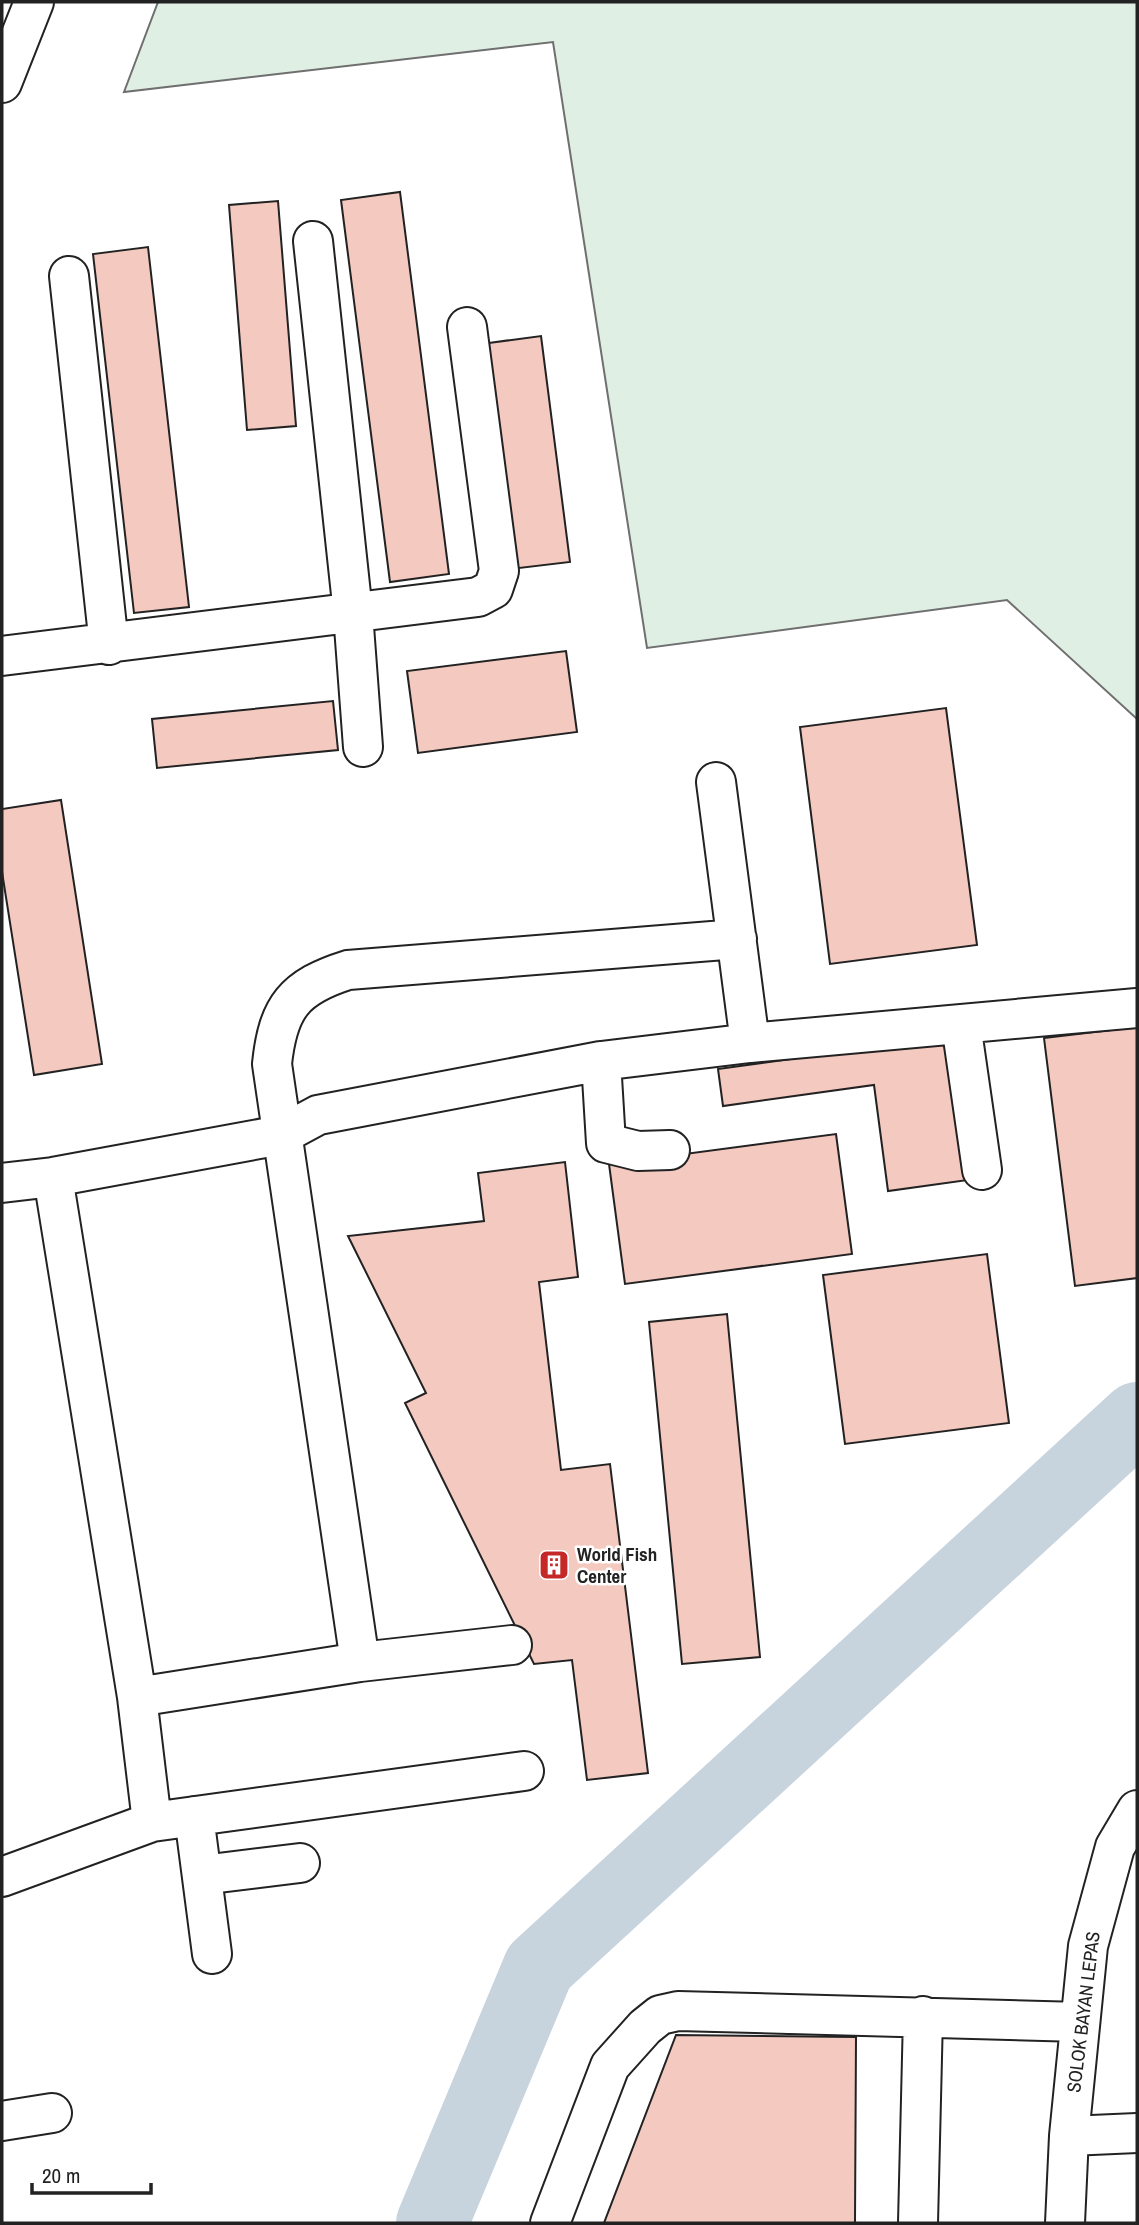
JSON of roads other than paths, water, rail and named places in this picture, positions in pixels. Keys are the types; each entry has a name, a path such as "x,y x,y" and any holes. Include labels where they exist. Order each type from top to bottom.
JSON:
{"street":[{"path":"2,83 33,2"},
{"path":"313,241 353,613 363,747"},
{"path":"69,276 109,645"},
{"path":"2,656 109,645 478,597 494,589 499,571 467,327"},
{"path":"716,782 750,1043"},
{"path":"360,1662 281,1135 272,1064 275,1031 291,1002 316,980 348,970 737,939"},
{"path":"2,1182 52,1177 281,1135 318,1115 601,1061 750,1043 1137,1008"},
{"path":"961,1024 982,1170"},
{"path":"601,1061 606,1143 638,1151 670,1150"},
{"path":"52,1177 137,1697 152,1822"},
{"path":"137,1697 360,1662 512,1645"},
{"path":"2,1877 152,1822 524,1771"},
{"name":"SOLOK BAYAN LEPAS","path":"1065,2223 1069,2136 1088,1946 1115,1847 1137,1810"},
{"path":"194,1816 212,1954"},
{"path":"202,1875 300,1863"},
{"path":"550,2223 610,2066 645,2026 660,2015 678,2011 1080,2022"},
{"path":"918,2223 923,2016"},
{"path":"2,2121 52,2113"},
{"path":"1069,2136 1137,2133"}],"waterway":[{"path":"432,2223 539,1967 1137,1418"}],"place":[{"name":"World Fish Center","path":"554,1565"}]}
